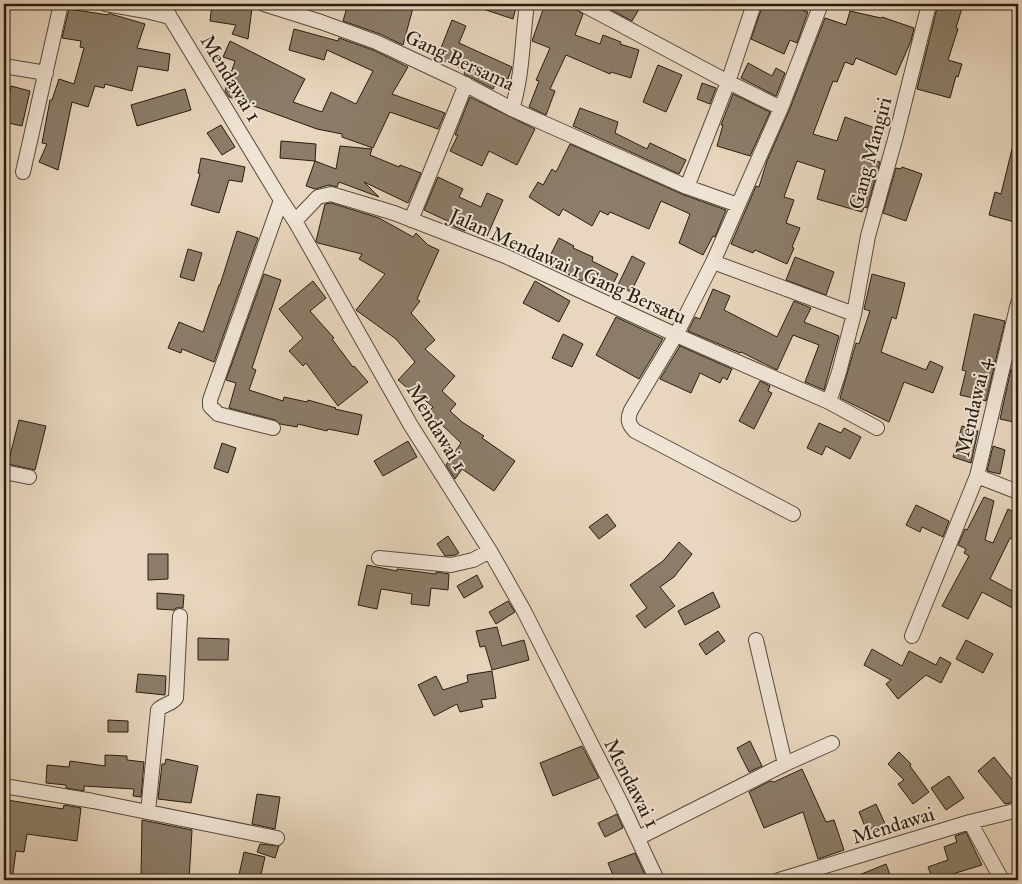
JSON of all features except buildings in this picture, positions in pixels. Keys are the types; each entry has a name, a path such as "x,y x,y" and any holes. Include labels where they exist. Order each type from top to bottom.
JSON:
{"street":[{"path":"23,172 61,4"},
{"path":"106,4 170,17"},
{"name":"Mendawai 1","path":"164,4 170,17 295,220 410,424 490,551 524,611 638,838 657,880"},
{"name":"Gang Bersama","path":"264,4 376,42 466,84 512,108 518,91 527,4"},
{"path":"582,4 728,82 781,108"},
{"path":"687,187 728,82 754,4"},
{"path":"793,514 635,431 628,419 631,410 676,335 713,262 781,108 821,4"},
{"name":"Gang Mangiri","path":"829,402 854,314 868,236 896,136 929,4"},
{"path":"4,66 46,74"},
{"path":"411,220 466,84"},
{"path":"512,108 687,187 738,205"},
{"name":"Jalan Mendawai 1 Gang Bersatu","path":"295,220 318,197 331,194 411,220 505,256 676,335 829,402 877,428"},
{"path":"273,428 218,414 210,406 210,400 281,200"},
{"path":"713,262 854,314"},
{"name":"Mendawai 4","path":"1018,303 977,476 1018,492"},
{"path":"4,472 29,477"},
{"path":"912,636 977,476"},
{"path":"379,558 451,565 473,560 490,551"},
{"path":"148,812 158,710 160,707 170,704 176,698 180,616"},
{"path":"756,640 785,764"},
{"path":"638,838 785,764 832,743"},
{"path":"4,786 93,801 277,838"},
{"name":"Mendawai","path":"779,880 970,822 1018,810"},
{"path":"970,822 1002,880"}]}
